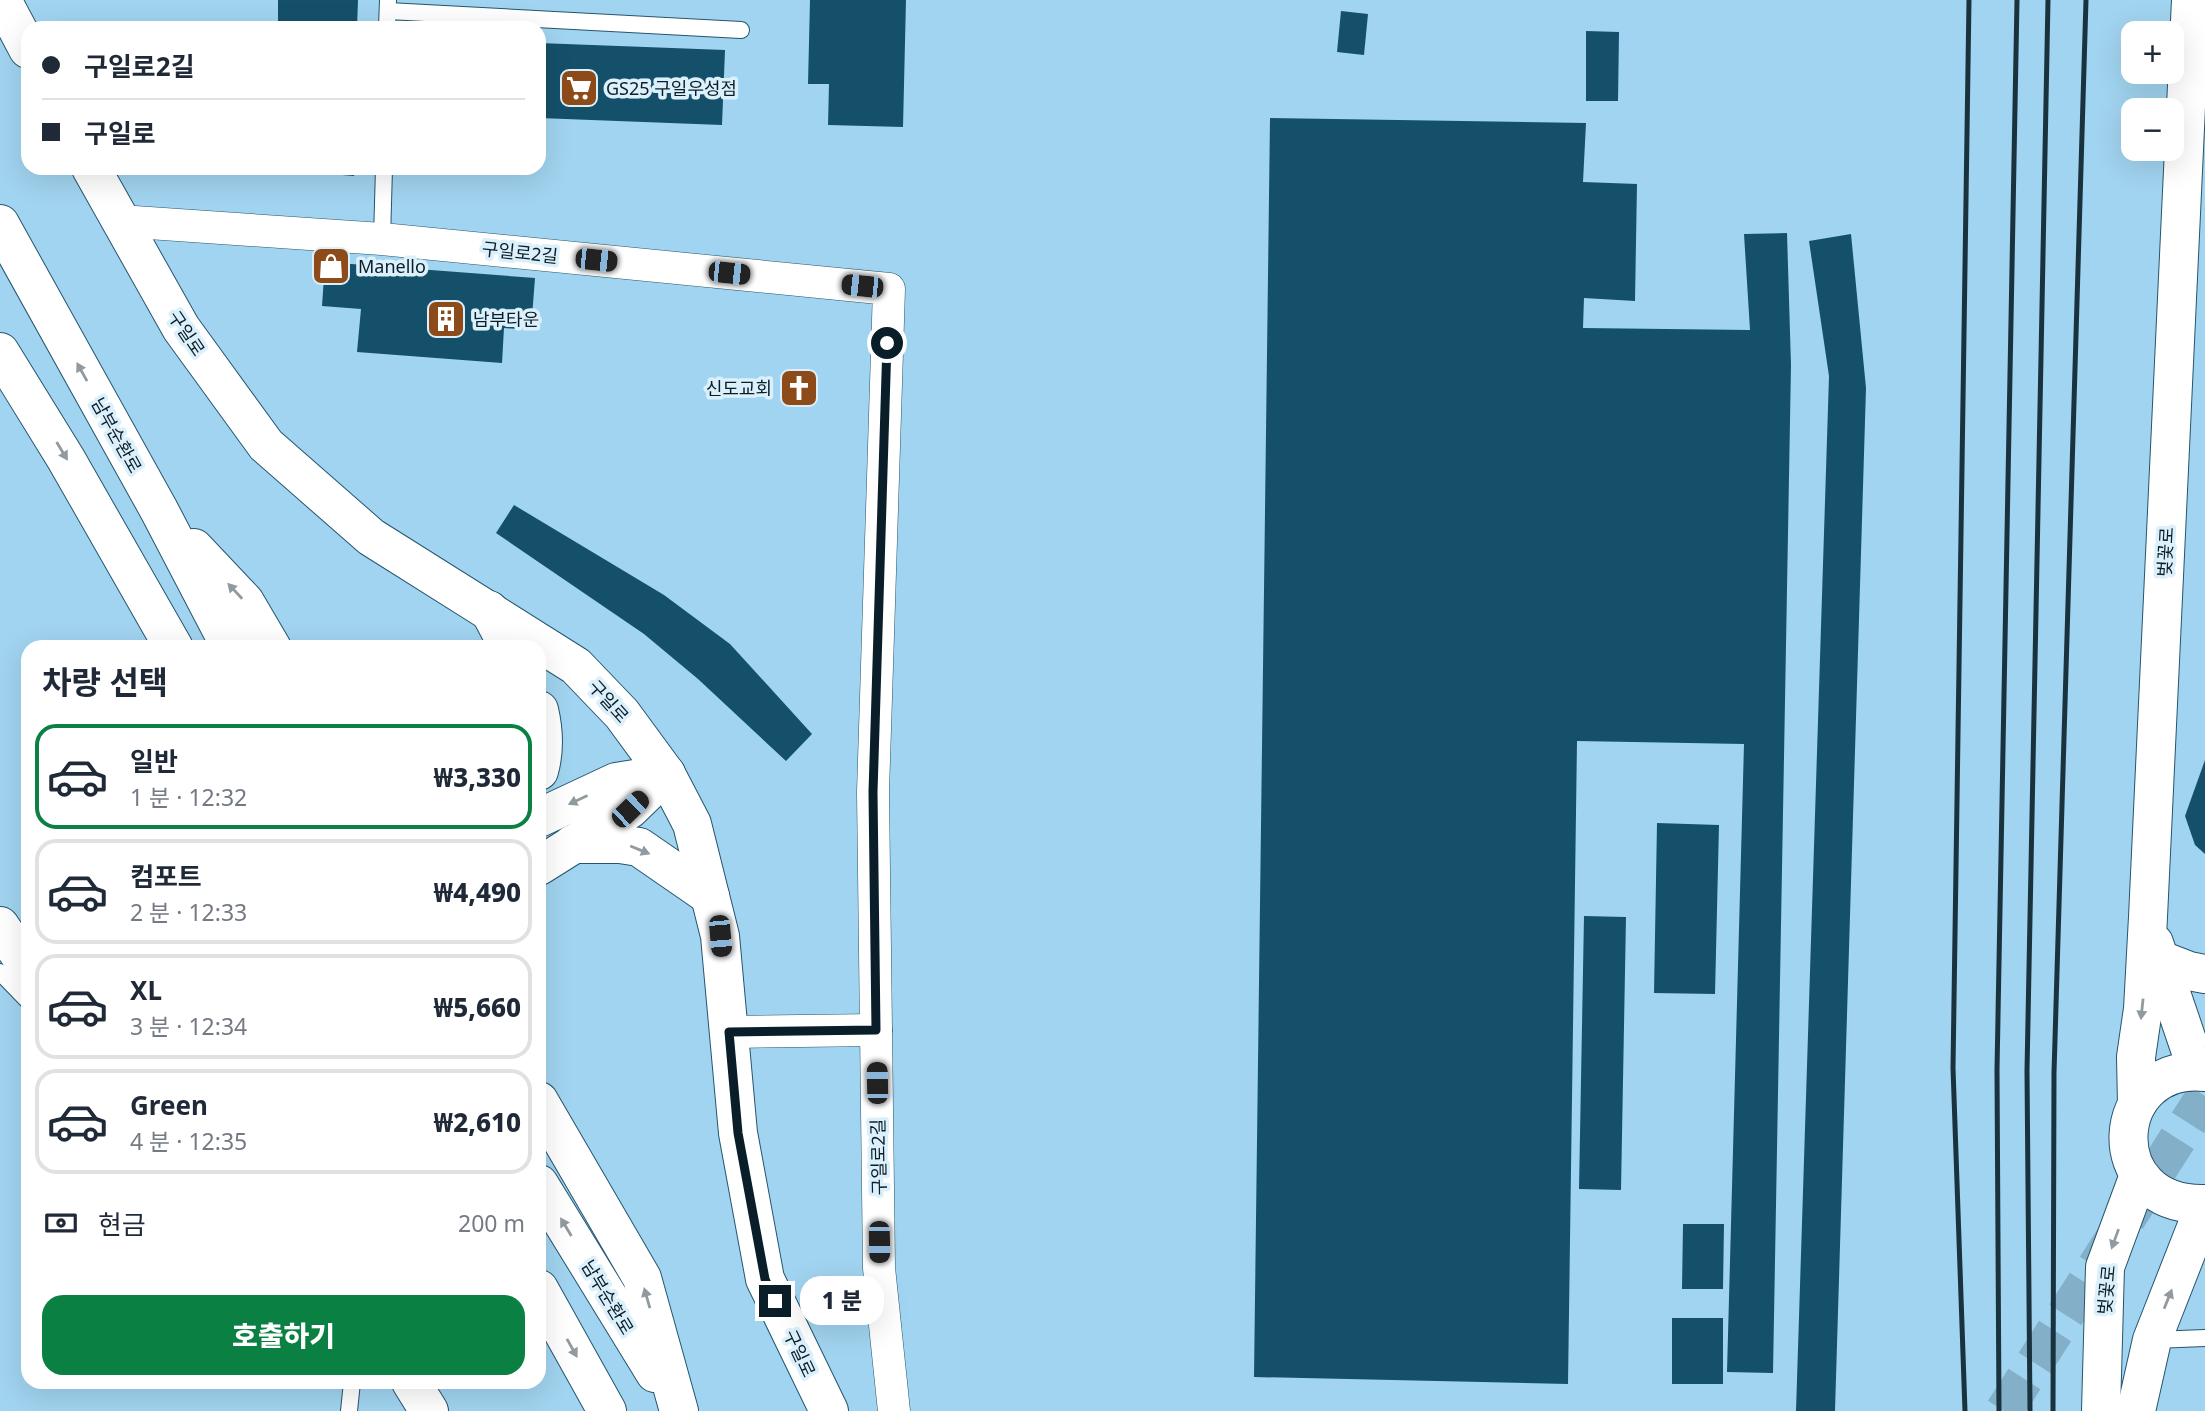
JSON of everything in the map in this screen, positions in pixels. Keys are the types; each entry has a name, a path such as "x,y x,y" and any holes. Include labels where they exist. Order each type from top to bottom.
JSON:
{"main road":[{"path":"2,0 21,36"},
{"name":"벚꽃로","path":"2137,1104 2136,1057 2143,1009 2148,917 2191,0"},
{"name":"구일로","path":"95,175 181,328 266,445 371,537 536,640"},
{"name":"남부순환로","path":"0,224 159,510 228,640"},
{"path":"0,352 66,459 169,640"},
{"path":"159,510 245,601 267,640"},
{"path":"489,610 505,640"},
{"name":"구일로","path":"546,647 576,666 622,714 666,774 692,824 720,936 738,1133 765,1279 829,1411"},
{"path":"546,815 616,782 666,774"},
{"path":"546,861 630,809 666,774"},
{"path":"573,844 639,846 710,896"},
{"path":"2148,917 2158,959 2191,1052 2205,1070"},
{"path":"0,926 21,958"},
{"path":"2158,959 2205,974"},
{"path":"2136,1411 2152,1340 2205,1204 2186,1204 2168,1199 2152,1189 2139,1175 2127,1140 2130,1121 2147,1090 2161,1080 2177,1073 2205,1070"},
{"path":"546,1113 642,1278 678,1411"},
{"name":"벚꽃로","path":"2101,1411 2105,1267 2139,1175"},
{"name":"남부순환로","path":"546,1195 678,1411"},
{"path":"546,1302 607,1411"},
{"path":"415,1389 429,1411"}],"street":[{"name":"구일로2길","path":"120,221 382,239 889,289 873,792 879,1268 894,1411"},
{"path":"729,1032 876,1030"}],"lane":[{"path":"388,6 741,30"},
{"path":"382,239 384,175"},
{"path":"0,972 21,994"},
{"path":"2152,1340 2205,1338"},
{"path":"349,1411 351,1389"}],"building":[{"path":"278,0 358,0 357,21 278,21"},
{"path":"810,0 906,0 903,127 828,125 829,84 808,84"},
{"path":"1341,11 1368,14 1364,55 1337,52"},
{"path":"1586,31 1619,32 1618,101 1586,101"},
{"path":"546,43 725,50 722,125 546,118"},
{"path":"1270,118 1586,123 1583,182 1637,184 1635,301 1584,298 1583,328 1750,330 1744,234 1787,233 1791,365 1773,1373 1727,1372 1744,744 1577,741 1568,1384 1254,1377"},
{"path":"1851,234 1866,388 1835,1411 1796,1411 1829,376 1809,241"},
{"name":"남부타운","path":"325,262 535,278 531,330 504,328 502,363 357,352 361,309 322,306"},
{"path":"514,505 664,595 730,644 812,734 786,761 698,679 644,634 496,533"},
{"path":"2205,760 2205,854 2195,845 2185,816"},
{"path":"1657,823 1719,825 1715,994 1654,993"},
{"path":"1584,916 1626,917 1621,1190 1579,1189"},
{"path":"1683,1224 1724,1224 1723,1289 1682,1289"},
{"path":"1672,1318 1723,1318 1723,1384 1672,1384"}],"tunnel":[{"path":"2004,1411 2205,1096"}],"railway":[{"path":"1965,1411 1953,1068 1969,0"},
{"path":"1999,1411 1997,1070 2017,0"},
{"path":"2030,1411 2027,1071 2048,0"},
{"path":"2053,1411 2054,1073 2086,0"}],"place":[{"name":"GS25 구일우성점","path":"579,88"},
{"name":"Manello","path":"331,266"},
{"name":"남부타운","path":"446,319"},
{"name":"신도교회","path":"799,388"}],"route":[{"path":"775,1301 765,1279 738,1133 729,1032 876,1030 873,792 887,343"}]}
